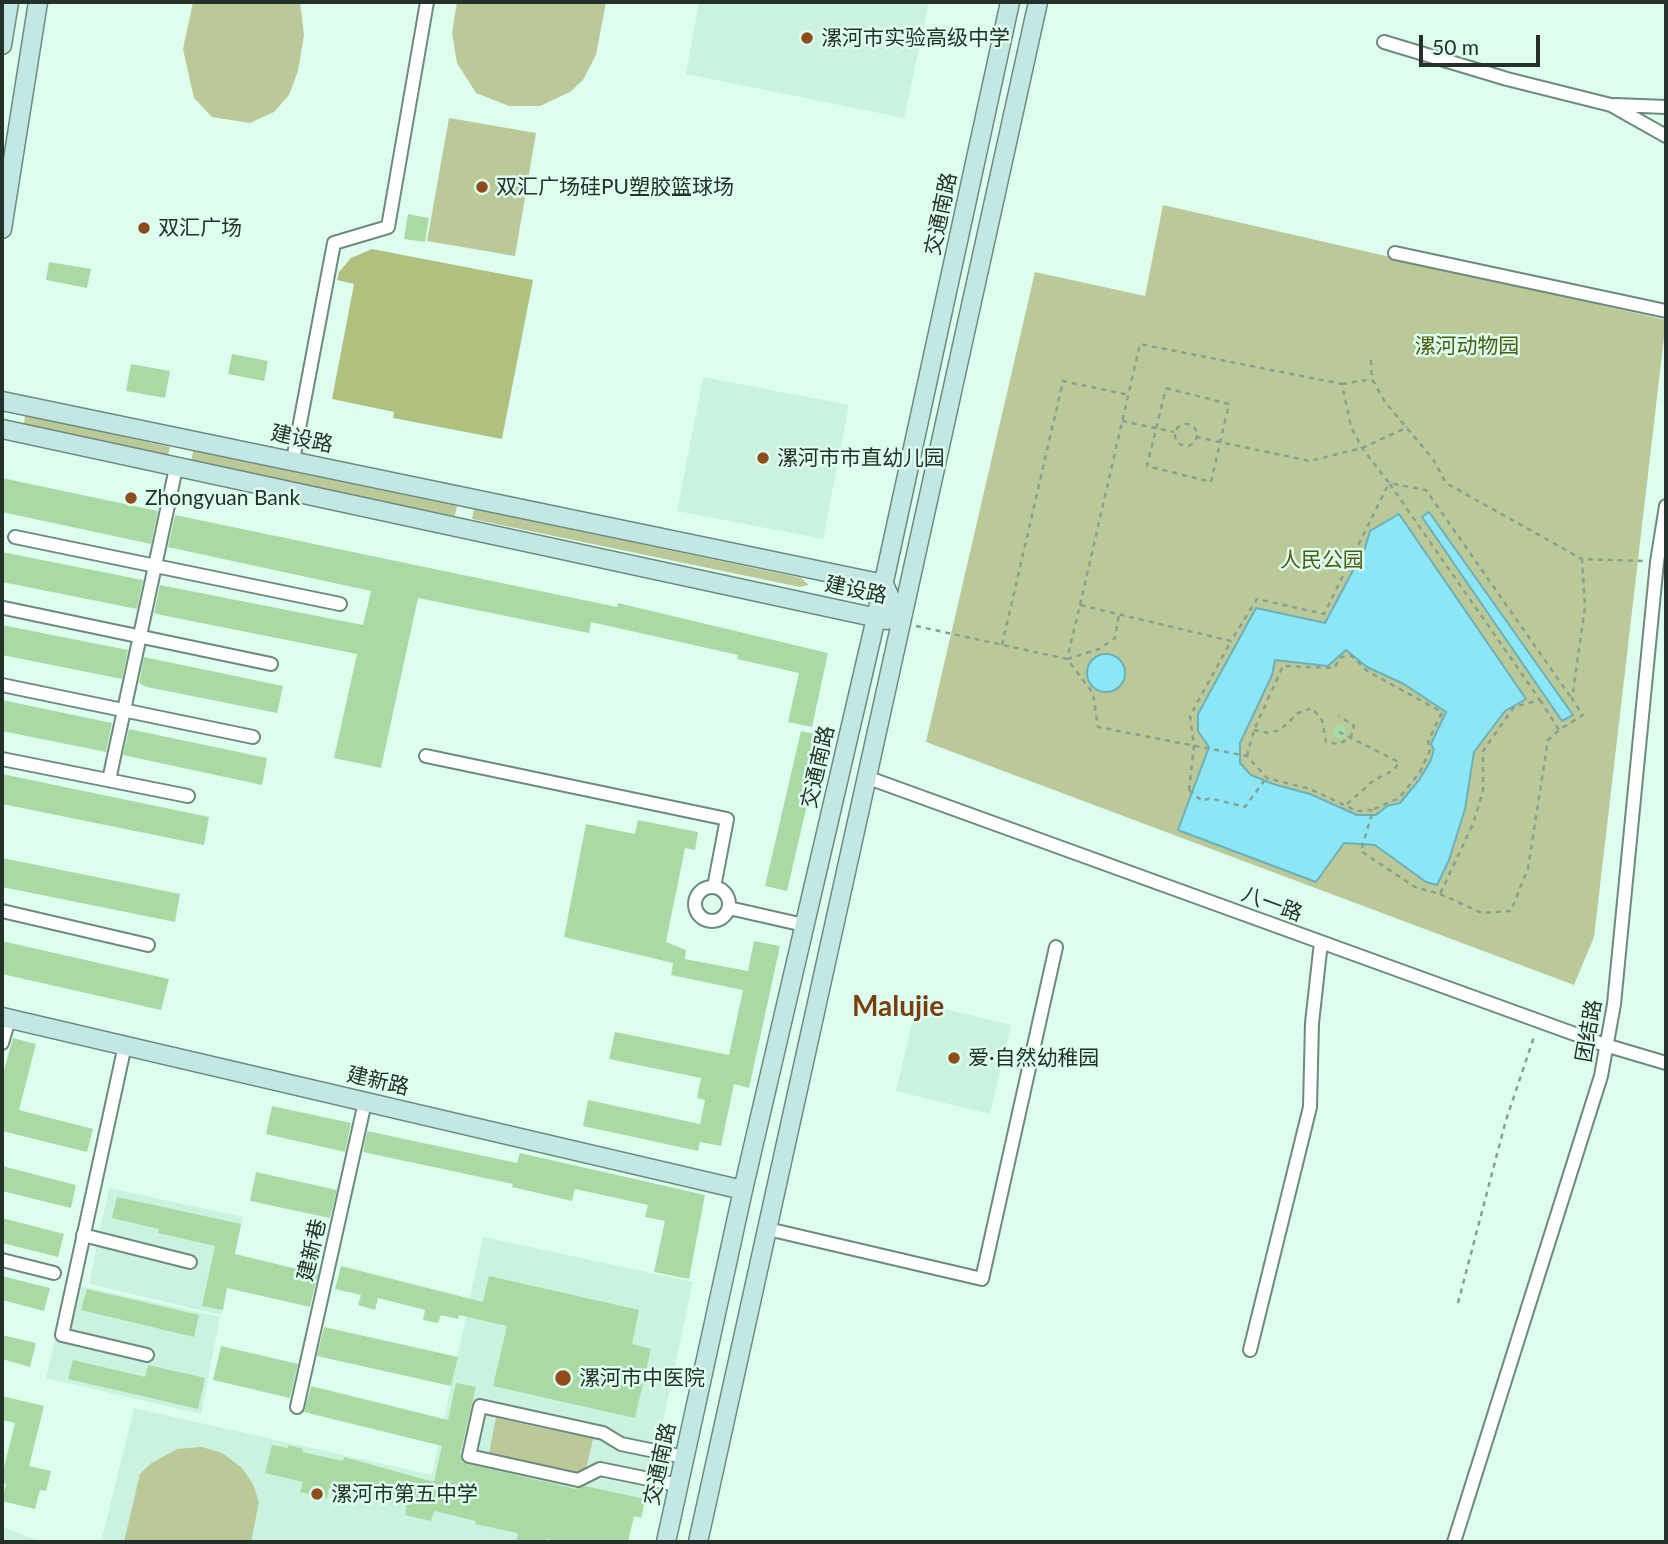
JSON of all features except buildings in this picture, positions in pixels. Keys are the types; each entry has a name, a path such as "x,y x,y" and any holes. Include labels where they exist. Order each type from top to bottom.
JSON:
{"main road":[{"path":"2,45 9,2"},
{"path":"2,229 38,2"},
{"name":"交通南路","path":"666,1542 743,1190 884,584 1010,2"},
{"path":"698,1542 1038,2"},
{"name":"建设路","path":"2,401 884,584 901,623"},
{"name":"建设路","path":"2,429 901,623"},
{"path":"176,468 181,438"},
{"path":"461,529 468,497"},
{"path":"804,925 833,931"},
{"name":"建新路","path":"5,1018 743,1190"}],"street":[{"path":"293,460 334,243 388,227 427,2"},
{"path":"1384,43 1507,79 1611,105 1666,107"},
{"path":"1611,105 1666,136"},
{"path":"1395,253 1666,311"},
{"path":"109,780 176,468"},
{"name":"团结路","path":"1454,1542 1601,1076 1614,1004 1657,562 1666,506"},
{"path":"15,537 340,604"},
{"path":"4,608 271,664"},
{"path":"2,685 253,737"},
{"path":"426,756 727,819 714,887"},
{"path":"2,759 188,796"},
{"name":"八一路","path":"866,776 1605,1045 1666,1063"},
{"path":"714,887 725,892 729,908 723,917 712,921 698,914 695,903 699,893 714,887"},
{"path":"729,908 804,925"},
{"path":"2,911 148,945"},
{"path":"1250,1350 1310,1107 1312,1023 1321,942"},
{"path":"768,1229 982,1279 1056,947"},
{"path":"2,1044 5,1018"},
{"path":"125,1045 62,1335 147,1355"},
{"name":"建新巷","path":"297,1407 365,1102"},
{"path":"83,1235 190,1262"},
{"path":"2,1260 54,1273"},
{"path":"678,1485 600,1469 578,1480 469,1456 480,1406 603,1433 621,1444 684,1457"}],"path":[{"path":"1067,659 1140,344 1342,384 1372,379"},
{"path":"1371,360 1372,379 1385,402 1433,459 1446,483 1582,559 1657,562"},
{"path":"1002,645 1063,381 1129,395"},
{"path":"1342,384 1351,427 1362,448 1389,482 1559,730"},
{"path":"1166,388 1229,404 1211,482 1147,467 1157,428 1166,388"},
{"path":"1122,421 1175,432"},
{"path":"1188,424 1193,426 1196,437 1194,442 1183,445 1178,443 1175,432 1177,427 1188,424"},
{"path":"1196,437 1310,461 1362,448 1408,427"},
{"path":"1267,777 1245,807 1210,798 1202,801 1189,790 1194,746 1190,716 1257,599 1324,614 1389,482"},
{"path":"1373,811 1361,852 1415,887 1440,894 1482,912 1511,911 1528,868 1548,740 1583,715 1426,490 1389,482"},
{"path":"1572,699 1585,607 1582,559"},
{"path":"1080,605 1231,641"},
{"path":"901,623 1067,659 1099,649 1115,638 1119,614"},
{"path":"1067,659 1093,693 1098,727 1247,756 1267,777 1310,789 1357,811 1373,811 1399,798 1420,772 1430,750 1428,742 1442,712 1367,671 1352,656 1342,657 1334,668 1283,666 1254,730 1247,756"},
{"path":"1440,894 1472,824 1483,791 1483,751 1514,707 1540,700"},
{"path":"1254,730 1268,733 1280,730 1298,713 1312,708 1322,720 1326,742 1339,744 1351,737 1354,726 1339,716"},
{"path":"1339,732 1399,762 1394,771 1374,780 1346,806"},
{"path":"1458,1303 1506,1120 1540,1021"}],"shaded area":[{"name":"漯河市实验高级中学","path":"699,2 929,2 904,118 686,74"},
{"name":"漯河市市直幼儿园","path":"703,377 849,405 823,539 677,511"},
{"name":"爱·自然幼稚园","path":"917,1002 1011,1025 990,1114 896,1091"},
{"path":"109,1188 243,1217 221,1315 89,1284"},
{"path":"483,1237 693,1282 642,1519 608,1512 601,1542 101,1542 134,1408 432,1475"},
{"path":"68,1283 220,1317 201,1414 46,1378"},
{"path":"2,1527 42,1542 2,1542"}],"green space":[{"path":"193,2 300,2 304,35 298,71 289,95 274,112 250,123 212,117 194,98 183,49"},
{"path":"457,2 606,2 596,55 583,80 570,92 540,106 509,106 476,93 457,63 452,33"},
{"name":"双汇广场硅PU塑胶篮球场","path":"449,118 536,133 515,256 427,241"},
{"name":"人民公园","path":"1163,205 1666,320 1594,937 1574,985 926,742 1035,272 1145,296"},
{"path":"372,249 533,280 502,439 393,418 394,412 332,399 354,284 337,280 339,272 351,258"},
{"path":"25,415 170,447 168,456 24,424"},
{"path":"193,451 457,506 455,516 191,462"},
{"path":"474,509 801,578 809,585 800,587 472,519"},
{"path":"496,1418 593,1439 585,1474 489,1453"},
{"path":"202,1447 222,1453 242,1468 253,1484 259,1502 251,1542 124,1542 140,1474 150,1464 177,1449"}],"water":[{"path":"1429,512 1573,715 1562,721 1422,517"},
{"path":"1399,514 1526,699 1505,711 1474,752 1465,809 1449,860 1437,885 1426,882 1375,845 1344,843 1316,882 1178,830 1209,747 1198,731 1198,714 1256,608 1325,623 1365,548 1370,531","holes":["1346,650 1367,667 1404,684 1446,712 1431,744 1434,750 1430,762 1400,803 1387,806 1376,815 1357,815 1310,794 1251,775 1240,763 1240,743 1272,675 1275,660 1328,666"]},
{"path":"1106,654 1119,660 1125,673 1119,686 1106,692 1093,686 1087,673 1093,660"}],"place":[{"name":"漯河市实验高级中学","path":"807,38"},
{"name":"双汇广场硅PU塑胶篮球场","path":"482,187"},
{"name":"双汇广场","path":"144,228"},
{"name":"漯河市市直幼儿园","path":"763,458"},
{"name":"Zhongyuan Bank","path":"131,498"},
{"name":"爱·自然幼稚园","path":"954,1058"},
{"name":"漯河市中医院","path":"563,1378"},
{"name":"漯河市第五中学","path":"317,1494"}],"district":[{"name":"Malujie","path":"898,1007"}],"park label":[{"name":"漯河动物园","path":"1467,346"}]}
